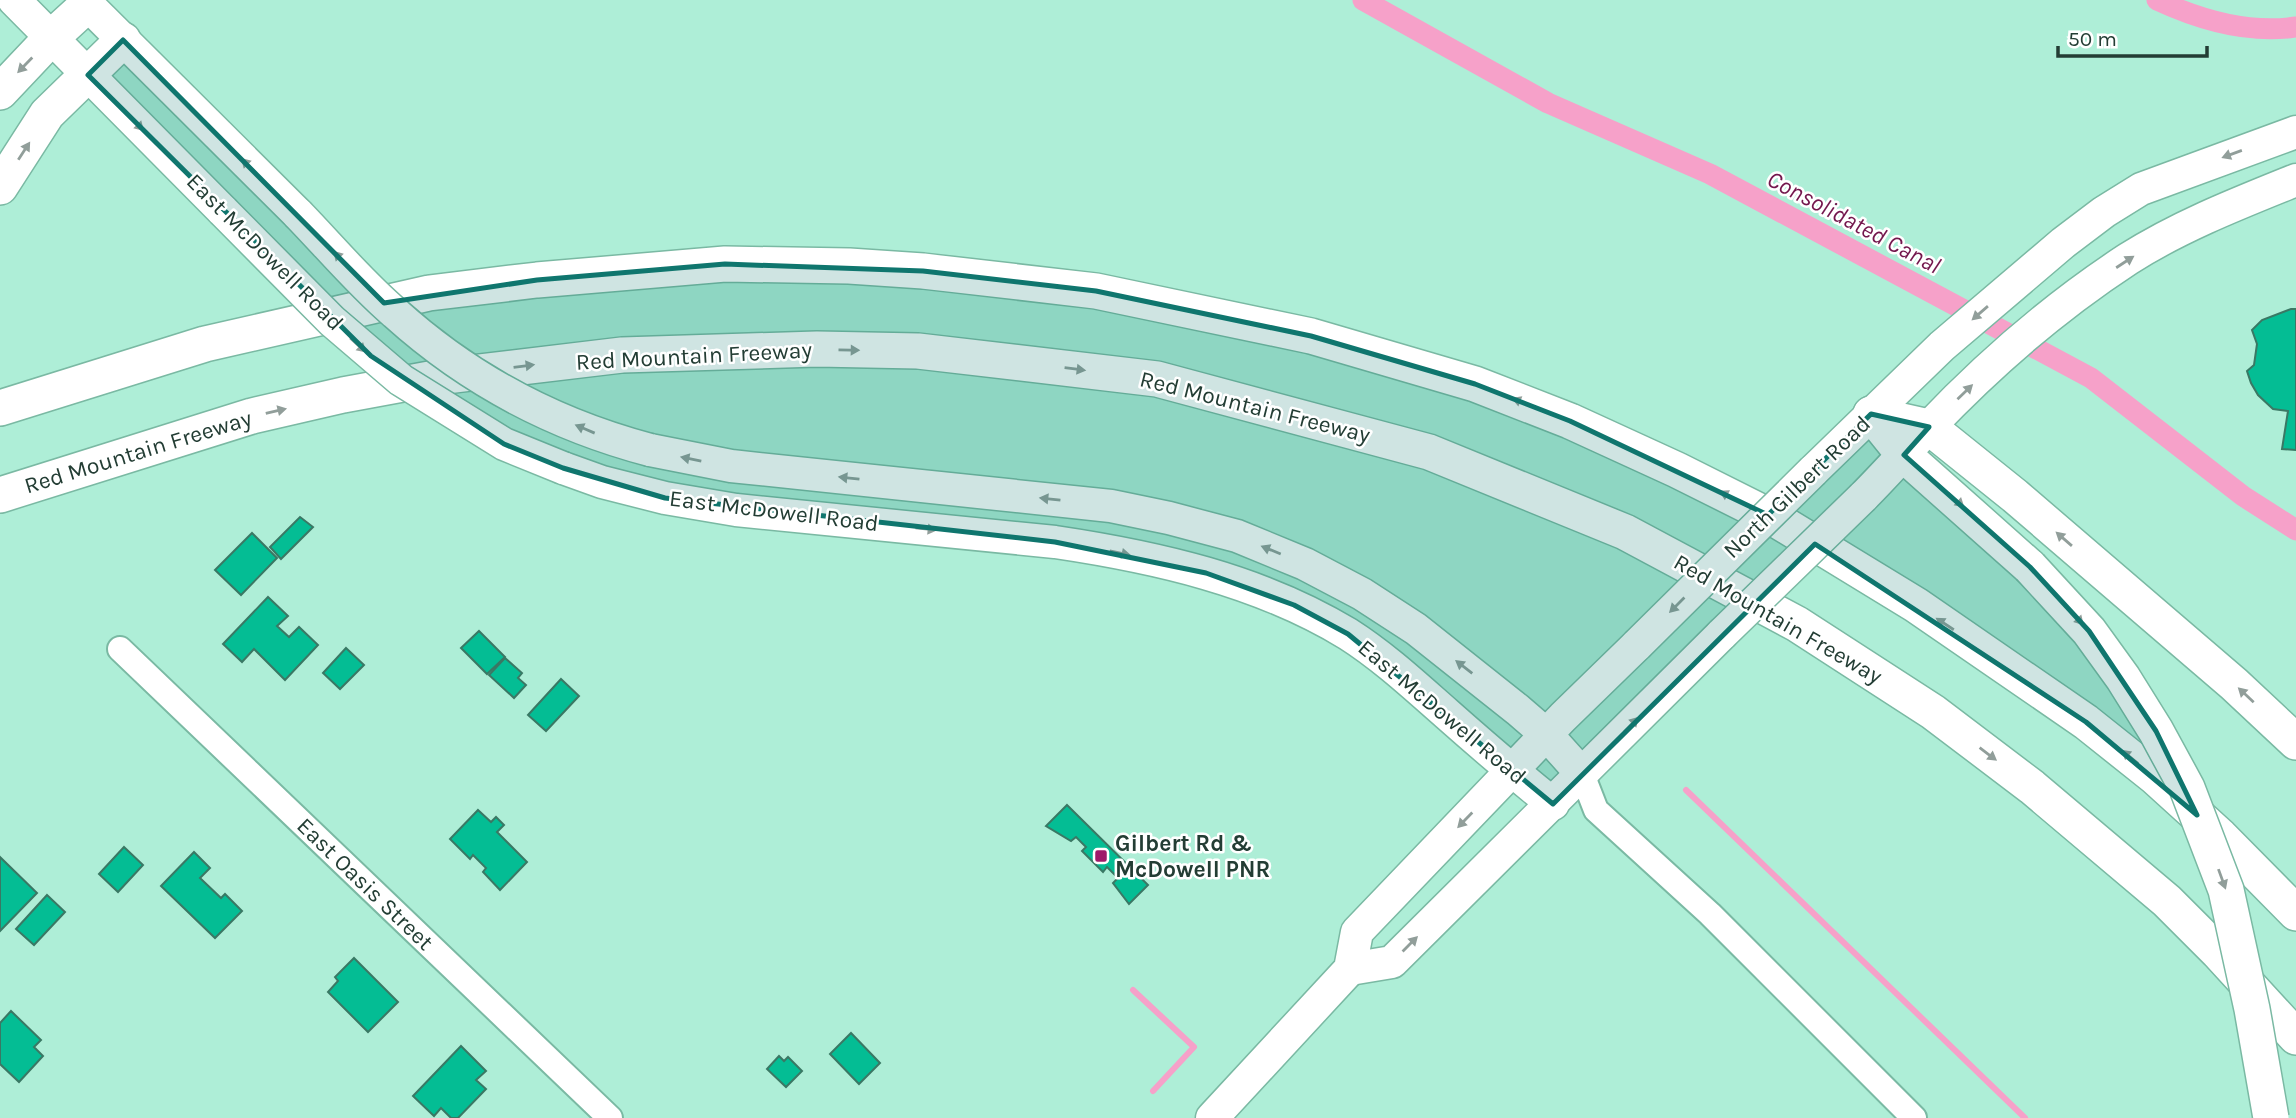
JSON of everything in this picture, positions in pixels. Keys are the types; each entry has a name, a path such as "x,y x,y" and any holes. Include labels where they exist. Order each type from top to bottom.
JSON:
{"highway":[{"path":"0,92 86,2"},
{"path":"0,187 47,114 122,40"},
{"path":"0,408 205,344 429,293 537,280 725,264 849,266 923,271 1096,291 1273,328 1475,384 1570,421 1677,470 1774,519 1916,605 2086,722 2155,777 2220,836 2296,913"},
{"name":"Red Mountain Freeway","path":"0,495 251,416 343,395 446,376 622,355 790,350 918,351 1157,379 1429,452 1625,532 1797,624 1933,712 2063,813 2166,901 2218,952 2296,1037"},
{"path":"1871,414 1929,427 2015,496 2204,658 2296,742"},
{"path":"1871,414 1905,455 2030,567 2089,631 2157,731 2187,788 2226,890 2252,1009 2271,1118"}],"main road":[{"name":"East McDowell Road","path":"14,0 332,321 401,380 505,444 602,482 665,498 736,510 1042,540 1103,549 1206,573 1254,589 1294,605 1348,634 1393,666 1553,804"},
{"name":"East McDowell Road","path":"86,2 393,312 474,374 555,416 608,439 731,466 1111,506 1237,536 1305,564 1362,594 1416,629 1547,735 1583,774"},
{"name":"North Gilbert Road","path":"1350,970 1357,932 1547,735 1942,346 2094,220 2141,189 2296,132"},
{"path":"1212,1118 1350,970 1392,962 1992,366 2069,301 2130,258 2210,215 2296,180"}],"street":[{"name":"East Oasis Street","path":"120,649 610,1118"},
{"name":"East McDowell Road","path":"1583,774 1596,810 1710,914 1914,1118"},
{"path":"1553,804 1596,810"}],"highlighted area":[{"path":"123,40 384,303 537,280 725,264 923,271 1096,291 1311,336 1475,384 1570,421 1768,515 1871,414 1929,427 1904,455 2030,567 2089,631 2156,731 2197,815 2086,722 1815,544 1553,804 1348,634 1294,605 1206,573 1055,542 665,498 563,468 504,444 371,356 88,75"}],"building":[{"path":"2296,309 2296,450 2282,449 2288,411 2273,409 2258,395 2247,371 2254,365 2257,344 2252,330 2262,320"},
{"path":"300,517 313,527 281,559 270,547"},
{"path":"252,533 277,558 241,595 215,570"},
{"path":"268,597 288,616 277,626 289,637 299,627 318,645 285,680 254,649 242,662 223,644"},
{"path":"479,631 505,657 487,674 461,648"},
{"path":"346,648 364,665 340,689 323,673"},
{"path":"505,658 522,673 518,678 526,685 514,698 489,675"},
{"path":"561,679 579,696 546,731 528,715"},
{"path":"1067,805 1148,885 1129,904 1113,883 1118,878 1107,867 1103,872 1082,851 1086,847 1076,837 1071,841 1046,826"},
{"path":"478,810 491,822 496,817 504,825 497,832 527,862 500,890 483,872 486,868 473,855 470,859 450,839"},
{"path":"124,847 143,865 118,892 99,874"},
{"path":"194,852 210,868 200,878 221,898 225,894 242,911 215,938 161,886"},
{"path":"0,857 37,893 0,931"},
{"path":"47,895 65,912 34,945 16,929"},
{"path":"354,958 398,1002 368,1032 328,992 338,981 335,977"},
{"path":"11,1011 41,1040 34,1047 43,1056 19,1082 0,1064 0,1023"},
{"path":"851,1033 880,1063 859,1084 830,1054"},
{"path":"461,1046 486,1071 476,1080 486,1089 458,1118 451,1118 441,1108 434,1116 413,1096"},
{"path":"779,1056 784,1061 788,1057 802,1071 786,1087 767,1069"}],"waterway":[{"name":"Consolidated Canal","path":"1363,0 1548,103 1710,174 2091,378 2243,496 2296,530"},
{"path":"2157,0 2190,14 2225,24 2260,29 2296,27"},
{"path":"1686,790 2025,1118"},
{"path":"1133,990 1194,1047 1153,1091"}],"place":[{"name":"Gilbert Rd & McDowell PNR","path":"1101,856"}]}
